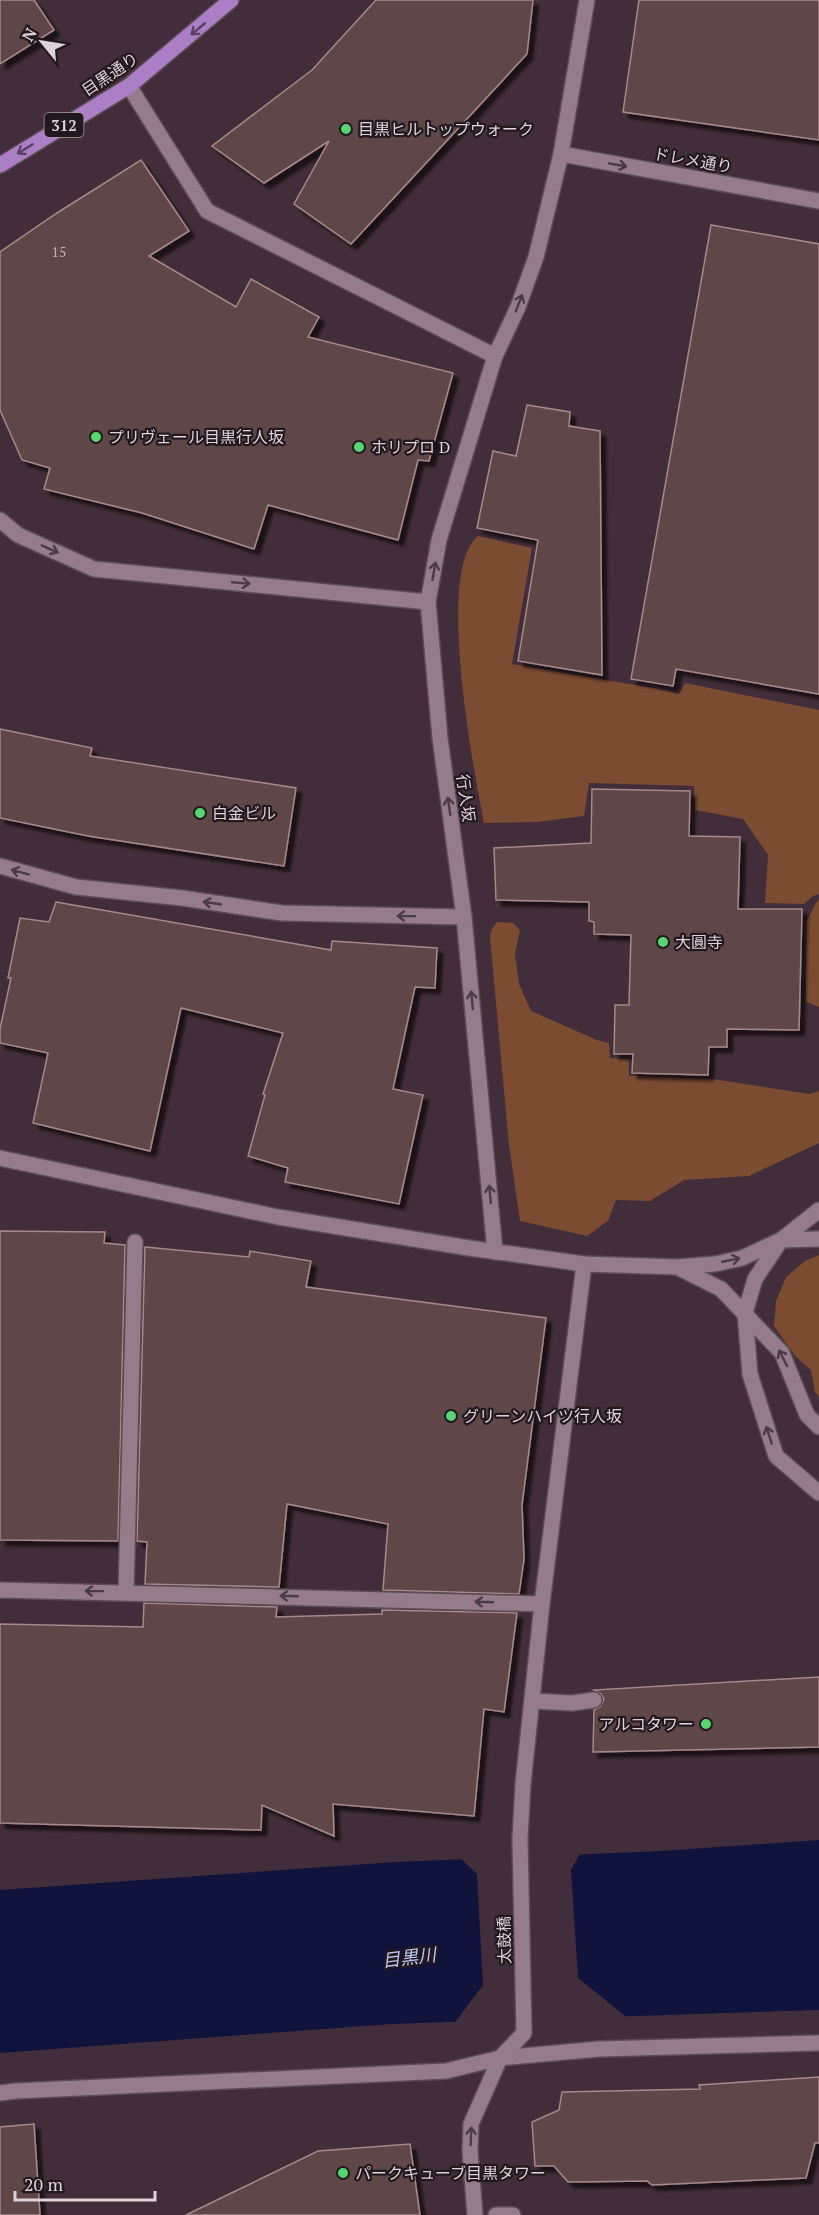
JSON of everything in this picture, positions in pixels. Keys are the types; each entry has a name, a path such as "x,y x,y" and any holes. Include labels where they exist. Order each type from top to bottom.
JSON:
{"main road":[{"name":"目黒通り","path":"0,165 129,86 231,0"}],"street":[{"name":"行人坂","path":"495,1252 464,917 440,738 428,602 439,540 495,356 518,307 536,257 561,154 587,0"},
{"path":"129,86 207,211 495,356"},
{"name":"ドレメ通り","path":"561,154 819,201"},
{"path":"0,520 18,535 94,569 428,602"},
{"path":"0,867 76,887 182,898 282,913 464,917"},
{"path":"0,1158 278,1217 584,1264 678,1267 715,1264 742,1258 781,1240 819,1210"},
{"path":"781,1240 819,1239"},
{"path":"781,1240 755,1279 745,1313 750,1374 776,1456 819,1493"},
{"path":"126,1592 135,1242"},
{"name":"太鼓橋","path":"500,2058 524,2033 520,1846 523,1784 542,1604 584,1264"},
{"path":"678,1267 720,1289 782,1353 807,1415 819,1427"},
{"path":"0,1590 542,1604"},
{"path":"532,1701 594,1701"},
{"path":"0,2093 446,2071 500,2058 599,2049 819,2043"},
{"path":"475,2215 470,2152 471,2124 500,2058"},
{"path":"496,2215 513,2215"}],"shaded area":[{"path":"478,536 532,548 512,664 679,694 685,683 819,710 819,894 804,904 765,903 768,855 743,819 695,810 694,786 589,783 584,816 537,822 484,823 466,718 458,628 459,588 466,556"},
{"path":"819,900 819,1007 806,1002 806,922"},
{"path":"497,922 513,923 520,930 515,954 519,984 531,1011 609,1043 610,1058 629,1059 629,1076 713,1079 809,1094 819,1091 819,1143 749,1176 684,1180 650,1201 616,1200 608,1221 587,1236 520,1221 509,1145 490,937"},
{"path":"819,1255 819,1397 815,1392 811,1370 795,1356 774,1326 776,1301 786,1277 805,1261"}],"water":[{"name":"目黒川","path":"819,1840 819,2010 391,2024 0,2053 0,1890 396,1862 662,1851"}],"pier":[{"path":"581,1852 571,1870 578,1978 629,2019 453,2025 483,1985 477,1874 459,1857"}],"building":[{"path":"0,0 34,0 54,30 0,64"},
{"name":"目黒ヒルトップウォーク","path":"376,0 533,0 527,54 351,244 294,204 329,141 264,183 212,146 312,70"},
{"path":"639,0 819,0 819,140 623,112"},
{"path":"141,160 189,231 149,256 236,307 251,279 319,317 308,337 453,373 429,461 418,460 398,540 268,505 254,549 142,513 44,489 50,468 22,460 0,410 0,252"},
{"path":"711,225 819,244 819,694 676,669 673,686 631,679"},
{"path":"527,405 570,412 569,426 600,431 602,675 518,661 538,540 477,528 493,451 516,456"},
{"path":"0,729 92,748 90,756 296,788 284,866 88,836 0,818"},
{"name":"大圓寺","path":"592,789 690,791 689,836 740,837 738,909 802,909 799,1030 727,1029 727,1047 709,1047 708,1075 632,1073 633,1054 614,1054 615,1005 629,1005 631,935 594,934 594,922 589,921 589,902 496,900 494,848 591,843"},
{"path":"56,902 331,950 332,941 437,948 435,988 415,987 393,1089 423,1095 399,1204 285,1182 288,1168 248,1156 265,1095 263,1094 283,1033 181,1008 150,1151 33,1123 48,1053 0,1043 0,1029 20,918 49,922"},
{"path":"0,1231 105,1232 104,1243 125,1245 118,1541 0,1540"},
{"path":"145,1247 249,1257 250,1251 311,1261 306,1287 546,1318 522,1505 524,1559 519,1594 383,1590 388,1524 287,1504 279,1587 145,1584 147,1542 137,1541"},
{"path":"144,1603 277,1607 276,1617 382,1614 382,1610 517,1613 504,1712 484,1709 474,1816 333,1804 334,1836 262,1805 261,1830 0,1823 0,1624 143,1627"},
{"name":"アルコタワー","path":"819,1677 819,1747 593,1752 594,1710 600,1707 604,1699 594,1690"},
{"path":"819,2077 819,2143 815,2143 806,2178 652,2185 647,2181 568,2182 554,2166 535,2166 532,2122 559,2110 562,2092 700,2089 699,2085"},
{"path":"34,2124 40,2215 0,2215 0,2127"},
{"name":"パークキューブ目黒タワー","path":"410,2144 420,2215 186,2215 318,2151"}],"place":[{"name":"目黒ヒルトップウォーク","path":"346,129"},
{"name":"プリヴェール目黒行人坂","path":"96,437"},
{"name":"ホリプロ D","path":"359,447"},
{"name":"白金ビル","path":"200,813"},
{"name":"大圓寺","path":"663,942"},
{"name":"グリーンハイツ行人坂","path":"451,1416"},
{"name":"アルコタワー","path":"706,1724"},
{"name":"パークキューブ目黒タワー","path":"343,2173"}]}
